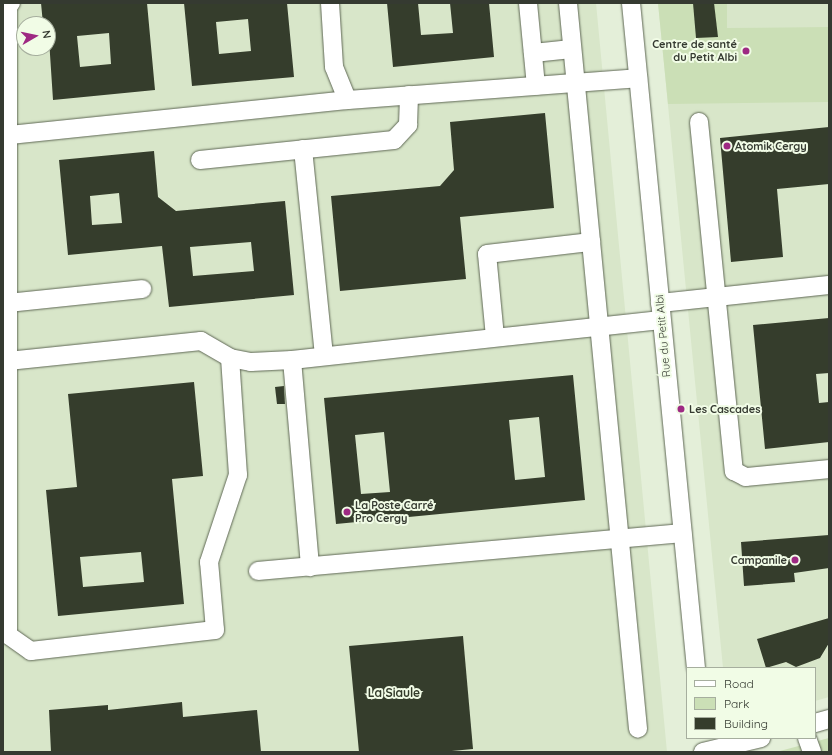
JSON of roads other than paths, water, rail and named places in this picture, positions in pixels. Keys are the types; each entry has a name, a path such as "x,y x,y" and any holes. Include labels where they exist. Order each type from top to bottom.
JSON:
{"street":[{"path":"11,3 8,6 8,636 31,651 215,630 208,562 238,475 230,358"},
{"path":"330,3 334,67 347,100"},
{"path":"528,3 536,86"},
{"path":"568,3 638,729"},
{"name":"Rue du Petit Albi","path":"632,3 638,78 696,667"},
{"path":"533,53 572,49"},
{"path":"9,135 347,100 638,78"},
{"path":"200,160 394,140 408,125 409,95"},
{"path":"699,122 734,471 746,477 829,469"},
{"path":"303,149 324,355"},
{"path":"494,338 487,254 591,242"},
{"path":"8,361 201,341 230,358 251,362 292,360 324,355 600,326 661,312 716,297 829,285"},
{"path":"7,302 142,289"},
{"path":"292,360 310,567"},
{"path":"258,571 682,533"},
{"path":"816,723 829,718"},
{"path":"701,739 703,752 757,739"},
{"path":"807,739 812,752"}],"place":[{"name":"Centre de santé du Petit Albi","path":"746,51"},
{"name":"Atomik Cergy","path":"727,146"},
{"name":"Les Cascades","path":"681,409"},
{"name":"La Poste Carré Pro Cergy","path":"347,512"},
{"name":"Campanile","path":"795,560"}],"district":[{"name":"La Siaule","path":"394,693"}]}
